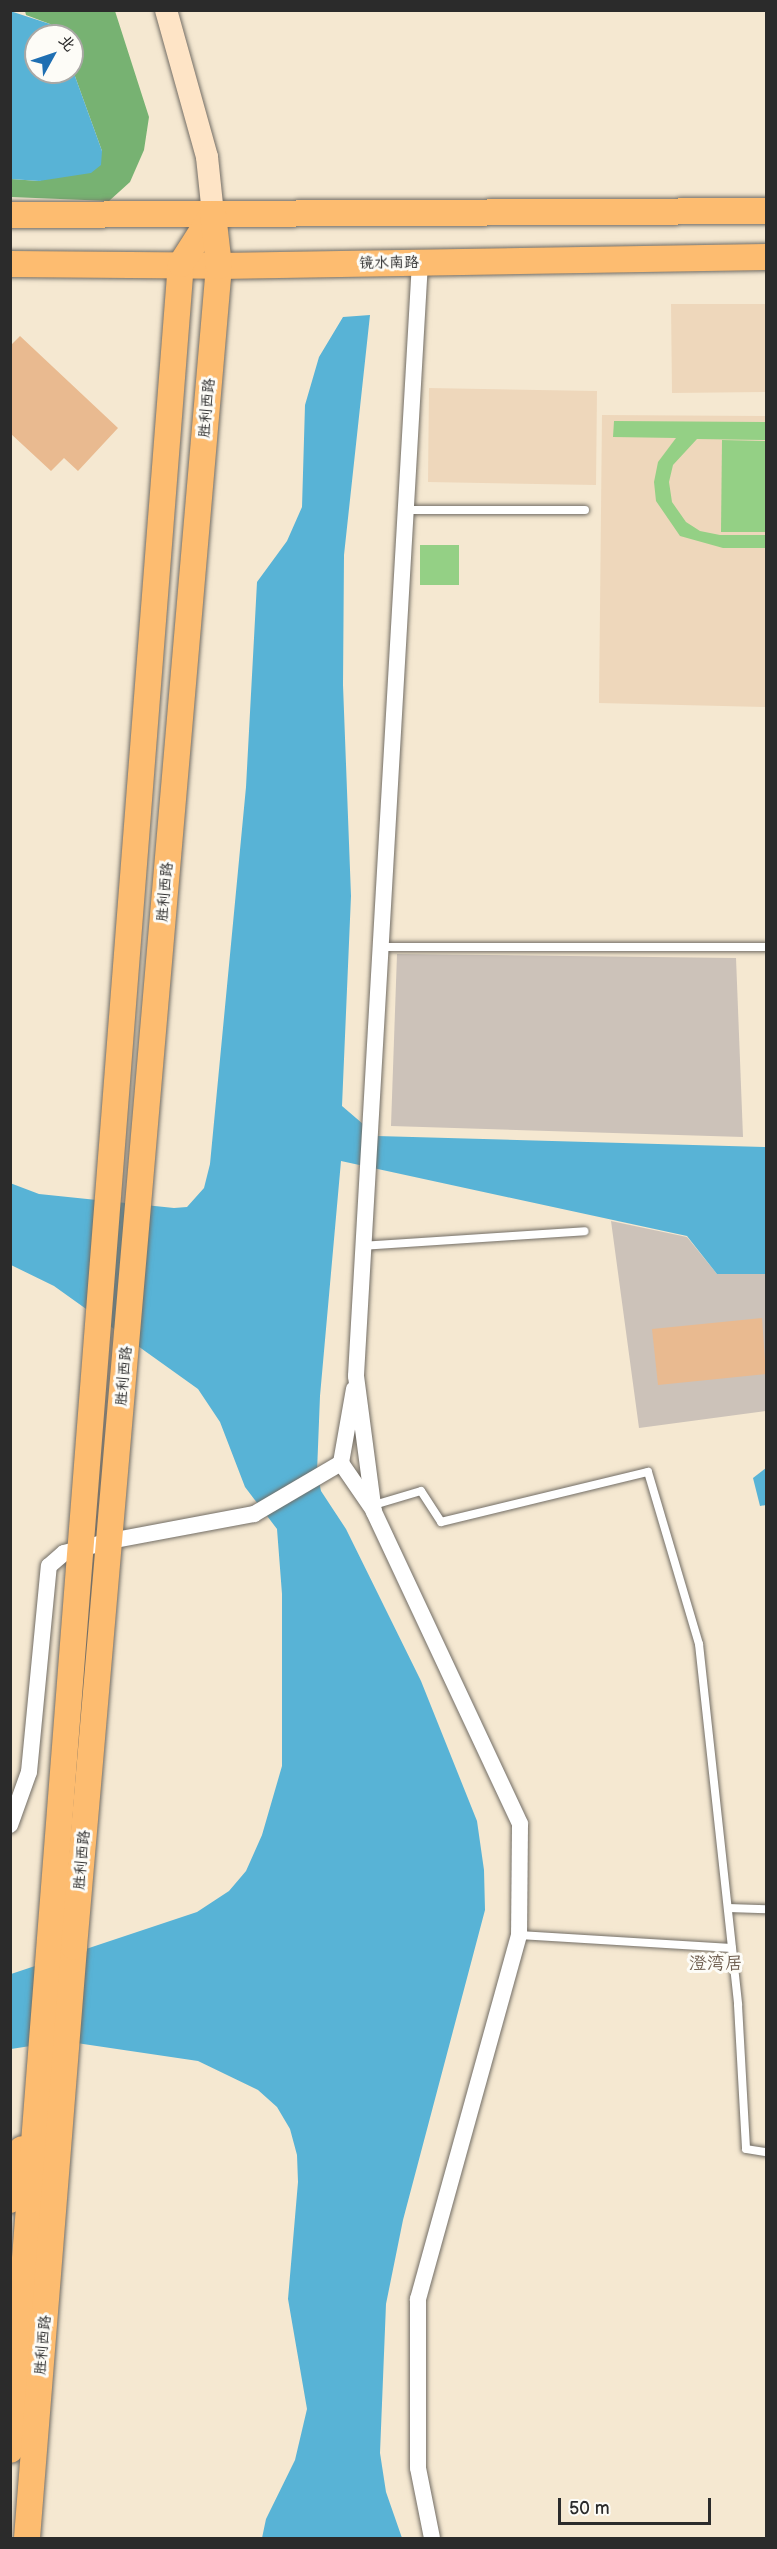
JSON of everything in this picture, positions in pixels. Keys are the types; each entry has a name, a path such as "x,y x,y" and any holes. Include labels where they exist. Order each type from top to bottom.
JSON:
{"main road":[{"path":"10,215 766,211"},
{"name":"胜利西路","path":"62,1951 83,1550 181,264 213,214"},
{"name":"胜利西路","path":"10,2450 62,1951 110,1541 219,266 213,214"},
{"name":"镜水南路","path":"10,264 219,266 766,256"},
{"path":"10,2200 51,2052"},
{"name":"胜利西路","path":"27,2538 40,2381 51,2052"},
{"path":"40,2381 40,2538"}],"street":[{"name":"胜利西路","path":"166,10 207,157 213,214"},
{"path":"420,262 369,1173 361,1246 356,1376 374,1509 520,1824 519,1935 418,2299 418,2468 432,2538"},
{"path":"10,1825 28,1773 49,1566 64,1553 83,1550 110,1541 254,1514 334,1467 356,1376"},
{"path":"334,1467 374,1509"}],"lane":[{"path":"406,510 585,510"},
{"path":"382,947 766,947"},
{"path":"361,1246 584,1231"},
{"path":"374,1509 421,1491 441,1522 648,1472 699,1644 732,1948 746,2149 766,2152"},
{"path":"728,1908 766,1909"},
{"path":"519,1935 732,1948"}],"shaded area":[{"path":"671,304 766,304 766,392 672,393"},
{"path":"429,388 597,391 596,485 428,482"},
{"path":"602,415 766,416 766,707 599,703"},
{"path":"397,954 736,958 743,1137 391,1126"},
{"path":"611,1221 687,1237 717,1274 766,1274 766,1411 639,1428"}],"green space":[{"path":"25,11 115,11 149,117 144,150 130,182 109,201 11,197 11,179 39,181 102,151 78,84 84,84 84,24 50,24 26,15"},
{"path":"614,421 766,422 766,440 697,439 673,465 669,482 672,502 686,522 700,531 720,535 766,535 766,548 723,548 680,536 656,501 654,482 658,462 676,438 613,437"},
{"path":"722,440 766,441 766,532 721,532"},
{"path":"420,545 459,545 459,585 420,585"}],"water":[{"path":"10,11 50,24 24,24 24,84 78,84 102,151 101,165 91,173 39,181 11,179"},
{"path":"370,315 344,555 343,685 351,896 342,1106 377,1136 766,1147 766,1274 717,1274 687,1236 341,1161 320,1396 317,1472 321,1491 346,1529 421,1681 477,1821 484,1870 485,1910 403,2220 386,2304 380,2453 386,2492 402,2538 262,2538 266,2519 295,2460 307,2409 288,2299 298,2182 297,2155 290,2129 277,2107 258,2090 198,2061 63,2041 11,2049 11,1974 197,1912 229,1891 246,1871 262,1835 282,1766 282,1594 277,1529 245,1487 220,1422 198,1389 54,1286 11,1265 10,1183 39,1194 174,1208 187,1207 204,1188 210,1164 246,787 257,582 287,541 302,507 305,405 319,357 343,317"},
{"path":"766,1468 766,1505 760,1506 753,1478"}],"building":[{"path":"20,336 118,428 78,471 64,458 51,471 10,433 10,346"},
{"path":"762,1318 766,1374 658,1385 652,1329"}],"district":[{"name":"澄湾居","path":"716,1964"}]}
